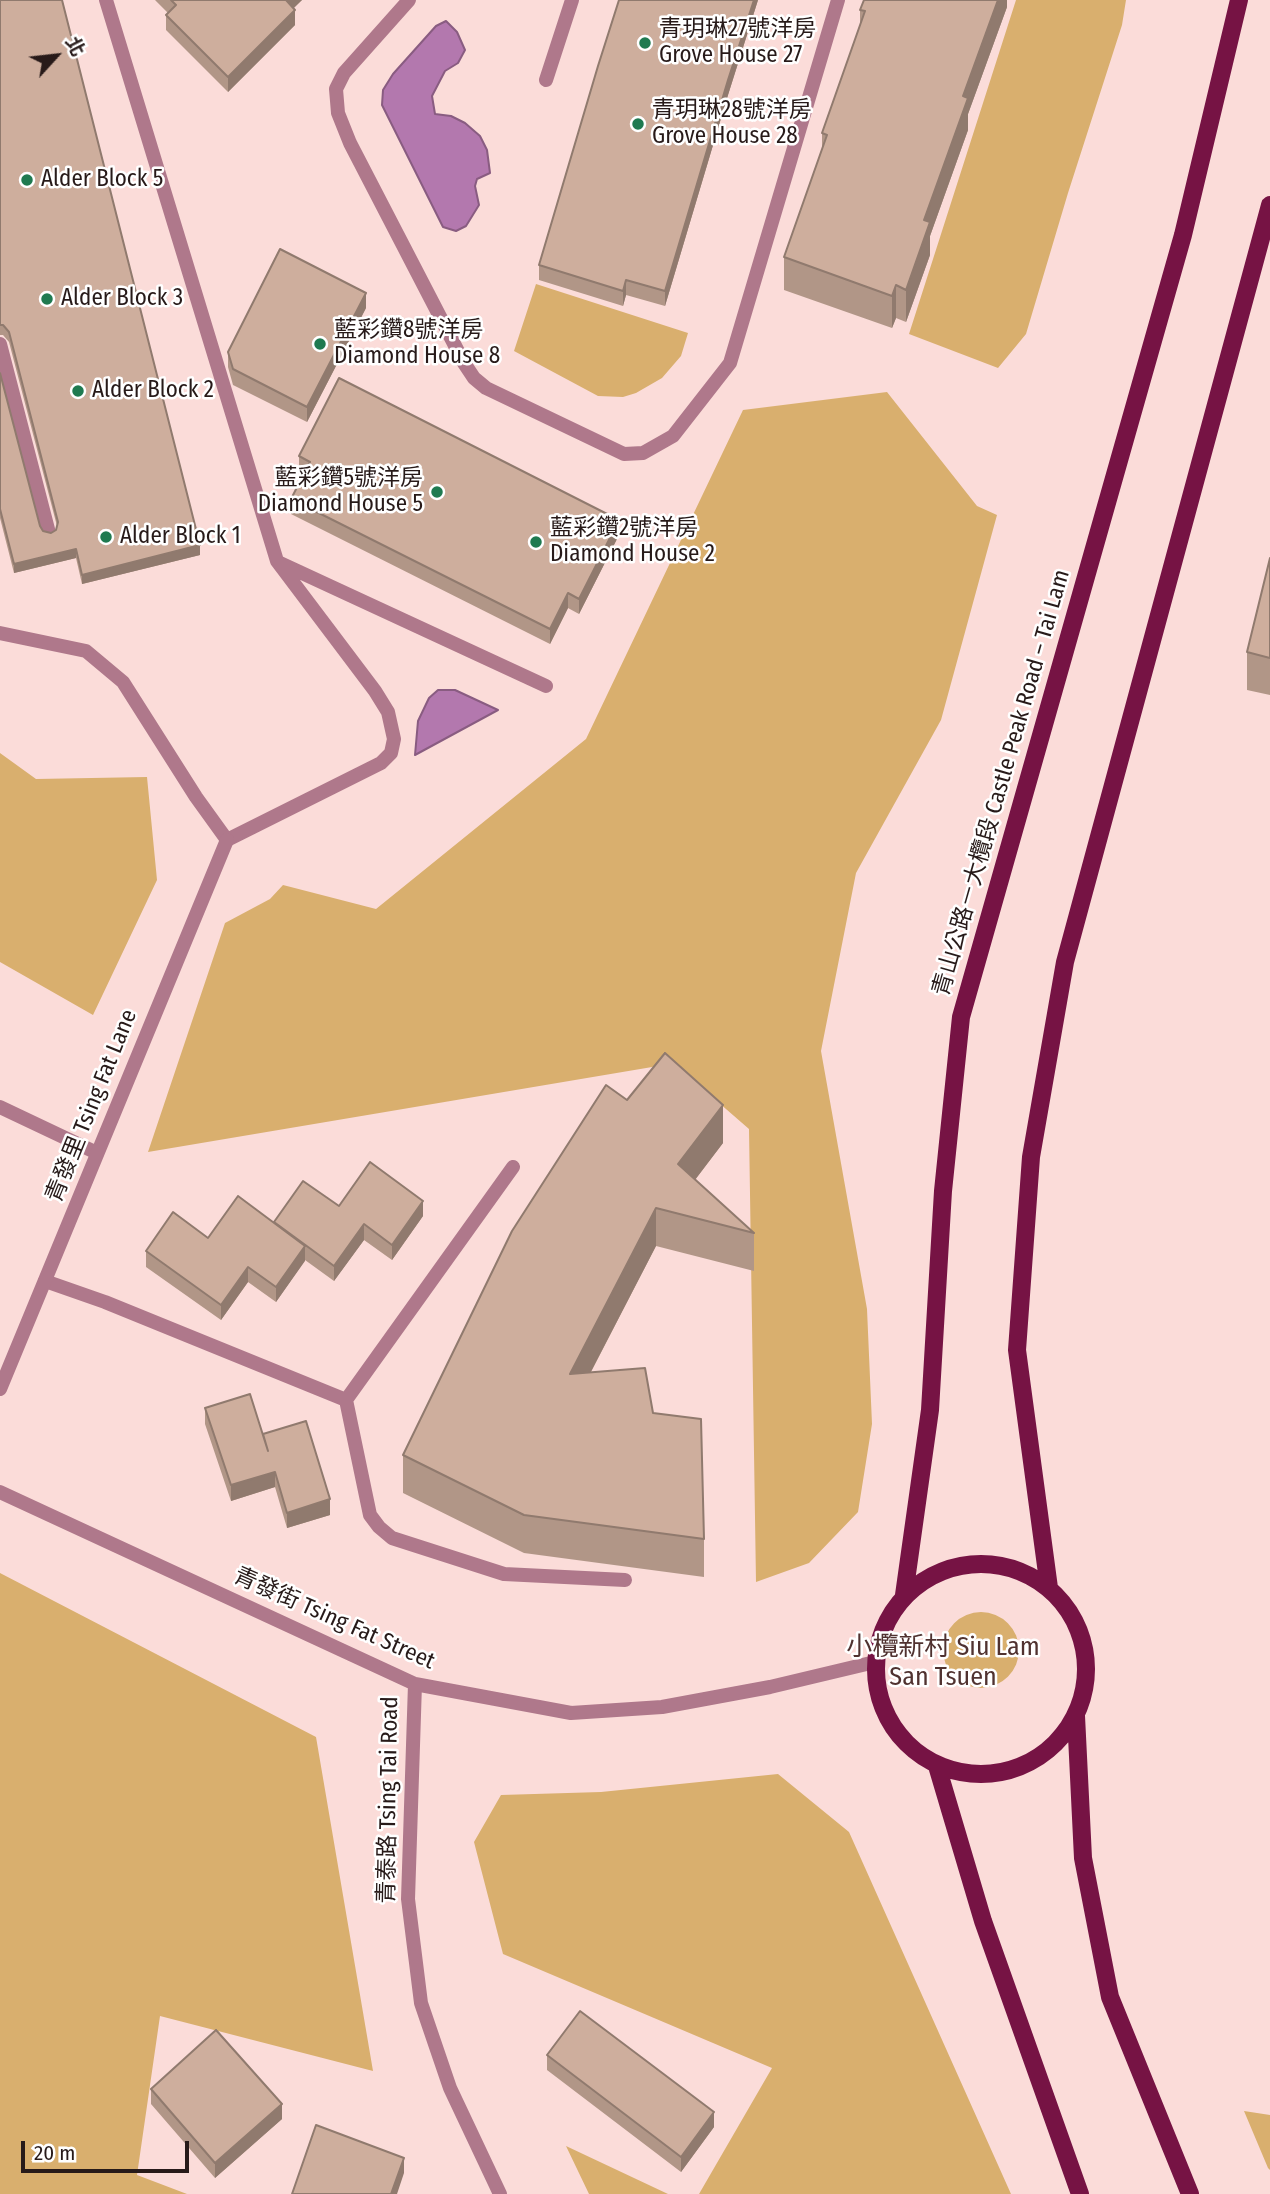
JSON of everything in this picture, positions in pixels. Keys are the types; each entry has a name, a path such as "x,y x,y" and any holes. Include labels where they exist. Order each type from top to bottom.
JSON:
{"main road":[{"name":"青山公路－大欖段 Castle Peak Road – Tai Lam","path":"904,1595 930,1410 943,1191 961,1017 1183,235 1239,0"},
{"path":"1049,1588 1017,1350 1031,1157 1065,962 1270,205"},
{"path":"991,1563 1022,1571 1049,1588 1068,1608 1081,1634 1086,1661 1085,1689 1076,1716 1057,1742 1032,1762 1001,1773 969,1774 937,1766 911,1748 891,1723 879,1694 875,1662 884,1627 904,1595 930,1576 960,1565 991,1563"},
{"path":"1076,1716 1083,1858 1110,1997 1190,2194"},
{"path":"937,1766 983,1921 1080,2194"}],"street":[{"path":"0,633 86,652 123,682 226,840 381,763 391,753 394,739 388,712 277,561 106,0"},
{"path":"409,0 344,73 336,89 338,113 350,143 474,378 486,388 624,454 643,453 673,436 730,363 838,0"},
{"path":"546,80 572,0"},
{"path":"0,344 49,533"},
{"path":"277,561 546,686"},
{"name":"青發里 Tsing Fat Lane","path":"0,1390 226,840"},
{"path":"0,1107 97,1153"},
{"path":"513,1167 346,1400 370,1515 392,1538 504,1574 625,1580"},
{"path":"45,1281 105,1302 346,1400"},
{"name":"青發街 Tsing Fat Street","path":"0,1492 415,1684 571,1713 662,1707 770,1687 875,1662"},
{"name":"青泰路 Tsing Tai Road","path":"415,1684 408,1899 421,2003 450,2088 500,2194"}],"shaded area":[{"path":"1016,0 1126,0 1122,25 1026,334 998,368 909,334"},
{"path":"446,21 457,32 465,50 458,63 445,71 432,96 435,114 451,116 465,123 480,136 487,150 490,173 477,179 475,186 479,205 466,226 456,231 443,227 382,105 383,90 393,74 436,26"},
{"path":"536,284 688,333 681,356 662,378 636,393 623,397 598,396 514,351"},
{"path":"887,392 977,506 997,515 941,720 856,873 821,1051 867,1309 872,1424 858,1512 809,1563 756,1582 749,1129 688,1076 664,1065 148,1152 225,923 270,899 283,885 376,909 586,739 743,410"},
{"path":"438,690 455,690 498,710 415,755 418,721 429,698"},
{"path":"0,753 36,779 147,777 157,880 93,1015 0,962"},
{"path":"0,1573 316,1737 373,2071 160,2016 137,2175 187,2194 0,2194"},
{"path":"981,1612 995,1615 1008,1623 1016,1636 1019,1650 1016,1664 1008,1677 995,1685 981,1688 967,1685 954,1677 946,1664 943,1650 946,1636 954,1623 967,1615"},
{"path":"778,1774 849,1832 1011,2194 699,2194 772,2068 503,1954 474,1842 501,1795 601,1792"},
{"path":"1244,2111 1270,2115 1270,2170 1268,2168"},
{"path":"566,2146 668,2194 589,2194"}],"building":[{"path":"0,0 62,0 200,545 82,575 76,549 14,564 0,509 0,373 40,526 43,531 51,533 56,530 58,522 9,332 0,325"},
{"path":"171,0 286,0 295,10 228,77 166,15 176,5"},
{"path":"619,0 754,0 665,291 626,280 623,291 539,265"},
{"path":"864,0 998,0 963,96 968,98 924,220 930,222 906,290 896,285 892,296 784,257 827,135 822,133 865,11 860,10"},
{"path":"280,249 366,293 307,407 233,369 228,352"},
{"path":"339,378 619,520 579,599 568,593 550,629 291,499 310,462 299,456"},
{"path":"1270,558 1270,658 1247,652"},
{"path":"665,1053 723,1105 678,1164 754,1233 656,1208 570,1374 645,1368 653,1413 701,1419 704,1539 524,1515 403,1455 512,1231 606,1085 627,1100"},
{"path":"370,1162 423,1201 392,1245 364,1224 334,1266 274,1222 303,1181 339,1206"},
{"path":"238,1196 305,1246 276,1287 248,1267 221,1305 146,1251 173,1212 208,1238"},
{"path":"250,1394 268,1451 263,1434 306,1421 330,1499 287,1513 275,1472 231,1485 205,1408"},
{"path":"580,2011 714,2112 681,2157 547,2055"},
{"path":"216,2030 282,2104 215,2163 151,2089"},
{"path":"316,2125 404,2158 391,2194 292,2194"}],"place":[{"name":"青玥琳27號洋房 Grove House 27","path":"645,43"},
{"name":"青玥琳28號洋房 Grove House 28","path":"638,124"},
{"name":"Alder Block 5","path":"27,180"},
{"name":"Alder Block 3","path":"47,299"},
{"name":"藍彩鑽8號洋房 Diamond House 8","path":"320,344"},
{"name":"Alder Block 2","path":"78,391"},
{"name":"藍彩鑽5號洋房 Diamond House 5","path":"437,492"},
{"name":"Alder Block 1","path":"106,537"},
{"name":"藍彩鑽2號洋房 Diamond House 2","path":"536,542"}],"district":[{"name":"小欖新村 Siu Lam San Tsuen","path":"943,1663"}]}
